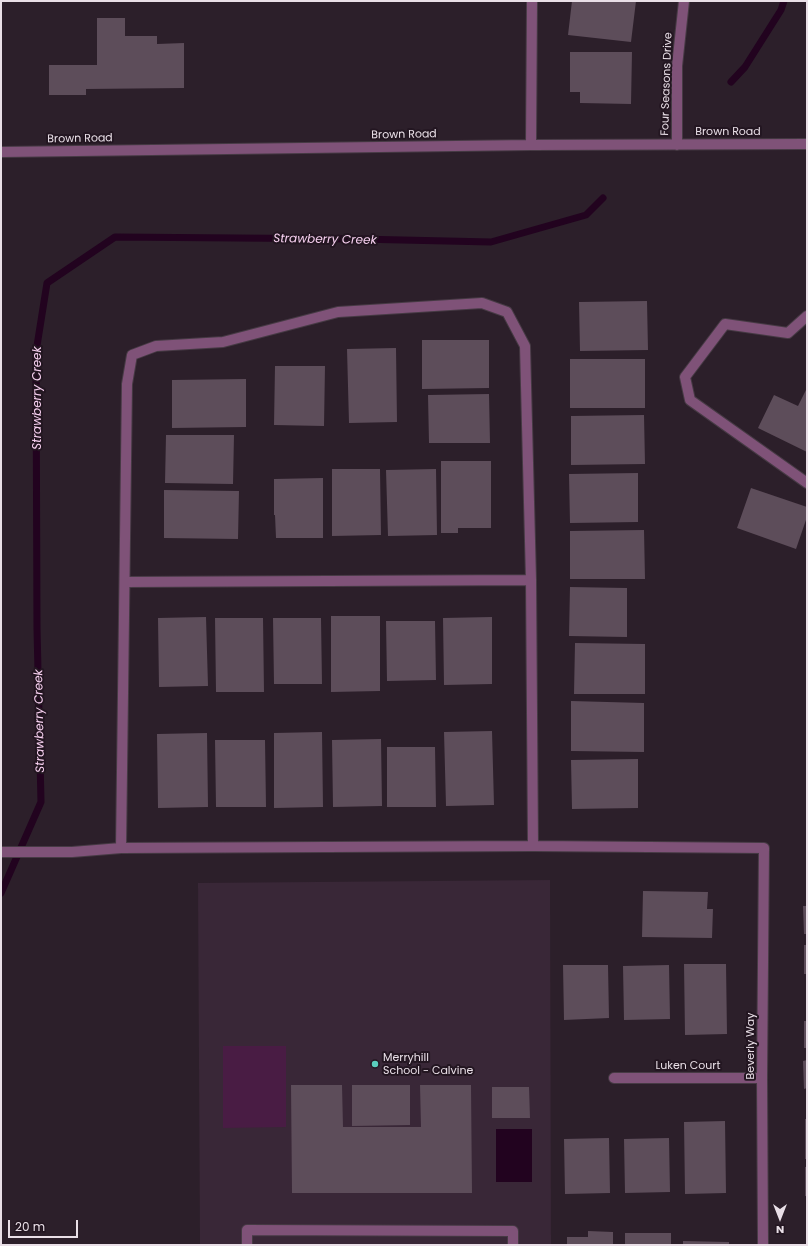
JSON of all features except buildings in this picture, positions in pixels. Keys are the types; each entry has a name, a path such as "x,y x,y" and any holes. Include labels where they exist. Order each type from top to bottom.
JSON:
{"street":[{"path":"531,145 532,1"},
{"name":"Four Seasons Drive","path":"677,145 677,66 684,1"},
{"name":"Brown Road","path":"1,152 531,145 807,144"},
{"path":"1,852 72,852 121,848 533,846 530,580 525,346 507,312 482,302 338,312 223,342 156,346 132,355 127,384 121,848"},
{"path":"807,316 788,333 725,324 685,377 690,400 807,483"},
{"path":"125,582 530,580"},
{"name":"Beverly Way","path":"533,846 764,848 762,1078 763,1245"},
{"name":"Luken Court","path":"614,1078 762,1078"},
{"path":"247,1245 247,1230 513,1231 513,1245"}],"shaded area":[{"name":"Merryhill School - Calvine","path":"550,880 551,1245 200,1245 198,883"},
{"path":"223,1046 286,1046 286,1127 223,1128"},
{"path":"496,1129 532,1129 532,1182 496,1182"}],"waterway":[{"name":"Strawberry Creek","path":"731,82 745,67 781,10 784,1"},
{"name":"Strawberry Creek","path":"1,893 41,802 37,628 36,352 47,283 115,237 358,239 491,242 586,215 603,198"}],"place":[{"name":"Merryhill School - Calvine","path":"375,1064"}]}
